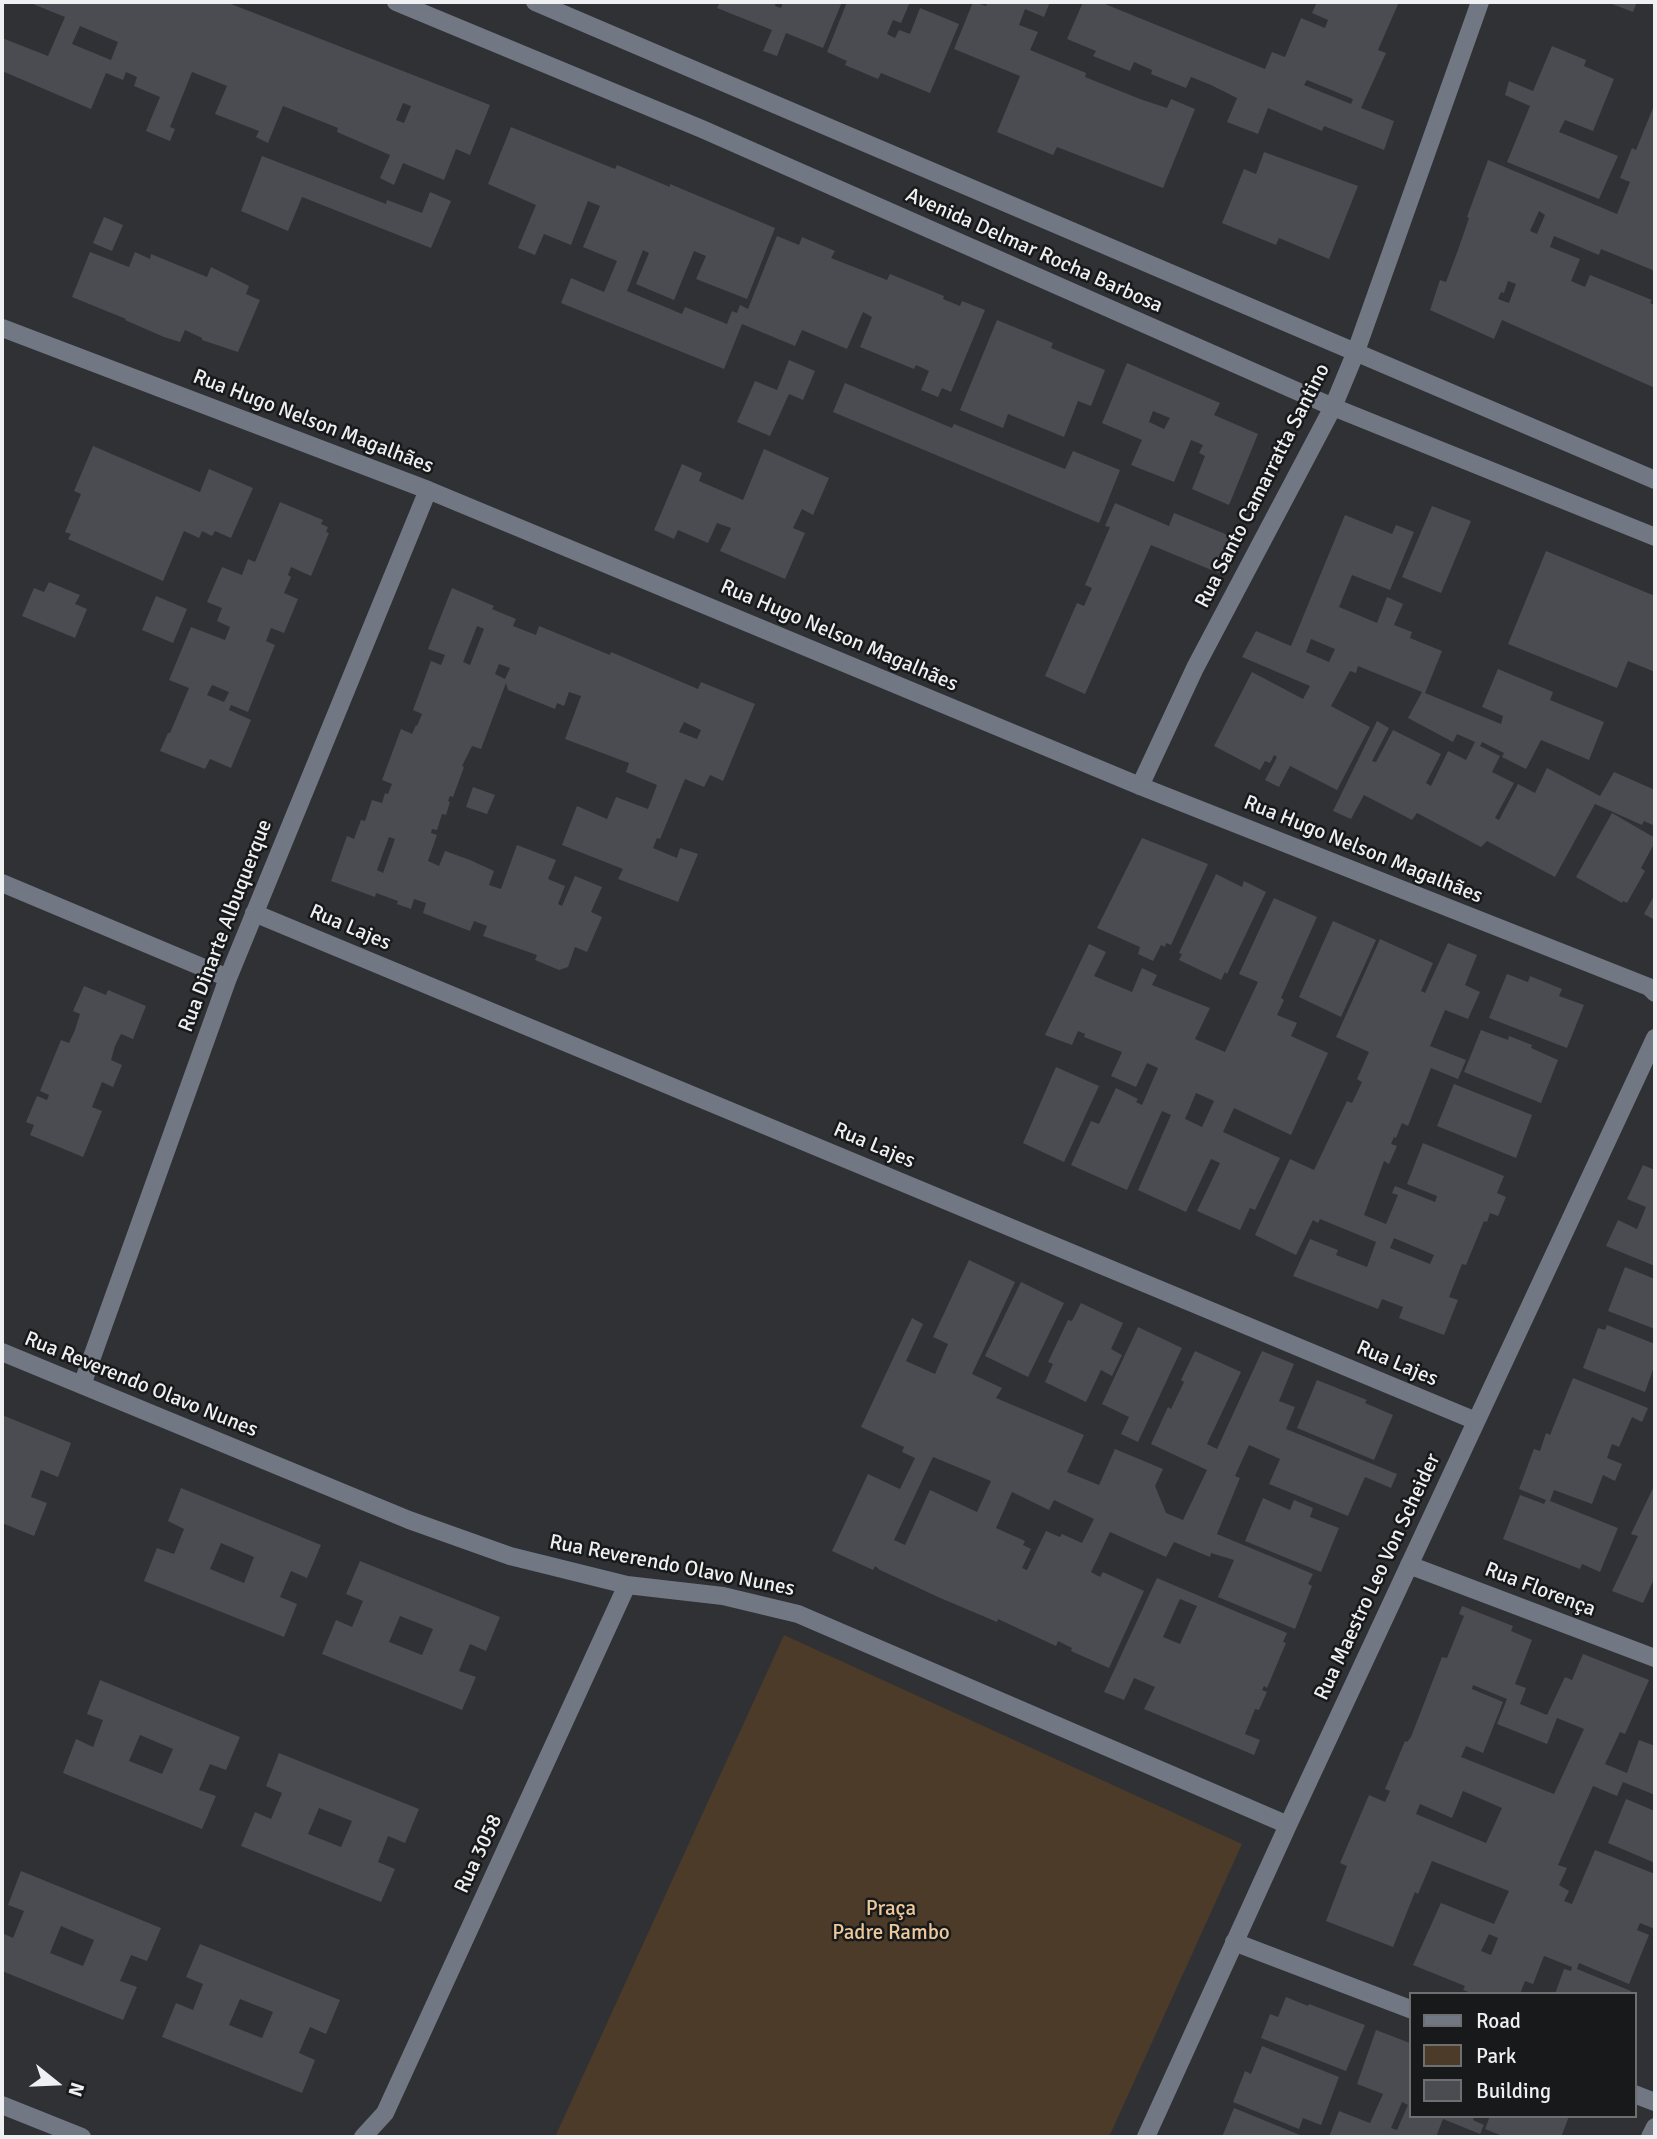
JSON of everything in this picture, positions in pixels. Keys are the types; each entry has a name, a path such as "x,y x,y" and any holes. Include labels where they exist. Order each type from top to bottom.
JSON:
{"street":[{"name":"Avenida Delmar Rocha Barbosa","path":"396,2 715,135 1333,407 1655,537"},
{"name":"Avenida Delmar Rocha Barbosa","path":"535,2 1655,480"},
{"name":"Rua Santo Camarratta Santino","path":"1140,786 1195,668 1333,407 1355,354 1480,2"},
{"name":"Rua Hugo Nelson Magalhães","path":"2,328 428,489 1140,786 1636,982 1655,993"},
{"name":"Rua Dinarte Albuquerque","path":"82,1385 228,978 428,489"},
{"path":"2,883 228,978"},
{"name":"Rua Lajes","path":"254,913 1476,1421"},
{"name":"Rua Maestro Leo Von Scheider","path":"1146,2137 1288,1825 1655,1038"},
{"name":"Rua Reverendo Olavo Nunes","path":"2,1352 409,1520 509,1556 627,1585 723,1596 798,1614 1288,1825"},
{"name":"Rua Florença","path":"1409,1565 1655,1658"},
{"name":"Rua 3058","path":"363,2137 385,2113 627,1585"},
{"path":"1234,1942 1408,2008"},
{"path":"1636,2095 1655,2102"},
{"path":"2,2105 82,2137"},
{"path":"1650,2137 1655,2127"}],"green space":[{"name":"Praça Padre Rambo","path":"784,1635 1242,1844 1109,2137 555,2137"}],"building":[{"path":"28,2 226,2 490,105 470,155 456,149 444,180 403,163 394,185 380,178 390,155 337,132 338,128 283,106 268,143 256,137 259,131 215,114 227,86 192,72 170,127 175,129 170,141 146,131 160,97 134,86 137,77 126,72 123,80 106,73 91,109 2,71 2,38 48,56 65,17","holes":["80,26 118,42 111,60 72,44","403,103 411,106 404,123 396,120"]},
{"path":"720,2 776,2 775,6 781,8 783,2 842,2 823,48 786,33 777,56 763,51 772,30 717,8"},
{"path":"847,2 910,2 901,23 893,20 887,34 895,38 899,30 910,34 920,8 959,24 930,93 881,73 878,79 845,65 847,61 827,52"},
{"path":"973,2 986,6 988,2 1050,2 1044,17 1025,9 1019,25 1038,32 1030,50 1086,73 1085,77 1140,99 1167,108 1171,99 1195,109 1163,188 1057,147 1053,155 997,132 1020,76 954,49"},
{"path":"1083,2 1100,2 1265,69 1272,52 1285,57 1301,18 1325,28 1328,20 1312,13 1317,2 1399,2 1378,50 1386,53 1361,108 1394,121 1384,150 1324,126 1322,131 1268,108 1258,134 1227,122 1237,98 1211,85 1191,77 1186,88 1151,74 1152,70 1134,62 1130,71 1093,56 1096,51 1067,39","holes":["1307,80 1353,99 1351,104 1304,85"]},
{"path":"1607,2 1637,2 1633,12"},
{"path":"1552,46 1586,60 1584,66 1614,79 1593,131 1565,120 1559,132 1618,156 1599,199 1507,162 1530,106 1505,95 1509,81 1533,91"},
{"path":"1655,103 1655,271 1601,249 1599,255 1554,236 1550,247 1580,259 1571,281 1585,287 1590,275 1652,300 1650,303 1655,305 1655,388 1502,320 1494,339 1430,310 1440,280 1446,282 1488,160 1617,214 1630,182 1620,178 1632,148 1636,150","holes":["1539,211 1545,215 1537,234 1530,231","1508,281 1516,284 1509,303 1498,299 1501,292 1504,293"]},
{"path":"511,127 615,169 617,165 670,187 670,184 775,228 747,299 696,279 706,256 694,251 674,300 636,284 649,253 643,250 627,291 682,314 685,307 727,324 732,311 737,313 740,305 748,309 777,236 799,245 802,237 835,251 831,258 887,280 890,274 944,296 943,299 960,306 962,301 985,310 951,392 942,388 938,397 921,390 929,371 916,365 914,369 860,347 872,317 863,312 847,349 802,330 795,346 742,324 724,369 561,303 571,278 604,292 617,261 583,247 600,206 588,201 571,245 544,234 535,255 518,248 536,205 488,184"},
{"path":"1264,152 1358,186 1329,259 1279,238 1276,245 1222,223 1244,169 1256,174"},
{"path":"262,156 386,204 387,200 422,213 430,192 451,201 431,248 302,197 288,231 241,211"},
{"path":"104,217 123,225 112,251 93,243"},
{"path":"90,252 129,267 135,252 150,259 151,254 207,277 211,267 249,286 246,294 260,300 238,352 202,340 185,330 180,342 164,337 72,297"},
{"path":"997,320 1053,343 1051,348 1105,370 1091,406 1078,401 1064,437 1008,414 1003,428 960,410"},
{"path":"789,360 815,371 803,400 789,394 770,436 737,422 755,381 777,390"},
{"path":"1127,363 1220,403 1214,415 1258,434 1229,505 1192,489 1205,456 1199,453 1203,445 1191,440 1174,482 1131,465 1142,440 1102,423","holes":["1153,411 1170,418 1164,429 1149,422"]},
{"path":"845,383 952,428 954,424 1065,469 1073,451 1120,470 1099,523 833,412"},
{"path":"93,446 200,492 209,469 253,488 231,538 215,531 212,536 202,531 199,538 184,531 163,581 68,539 71,534 65,532 81,494 74,491"},
{"path":"764,449 829,478 813,515 802,509 793,528 805,533 785,579 720,551 731,528 717,523 708,543 678,530 674,539 654,530 682,464 702,473 699,481 743,500"},
{"path":"280,502 323,520 321,524 328,527 326,532 329,533 311,576 291,567 288,575 291,577 284,593 298,599 284,633 271,628 266,641 275,645 248,712 231,705 229,710 251,720 231,768 210,759 205,769 160,751 189,688 169,680 191,627 225,640 230,627 217,621 222,608 207,602 222,567 242,575 248,559 255,562","holes":["212,685 229,692 224,702 207,695"]},
{"path":"1115,503 1169,526 1174,513 1235,538 1221,574 1151,545 1085,694 1045,676 1077,603 1084,606 1092,588 1085,585 1110,527 1105,526"},
{"path":"1432,506 1471,521 1441,593 1402,577"},
{"path":"1345,515 1392,534 1396,525 1414,532 1390,590 1352,575 1339,607 1377,623 1387,597 1403,604 1394,625 1412,632 1410,638 1442,651 1425,693 1501,724 1503,716 1482,707 1498,669 1553,692 1550,700 1604,722 1589,760 1541,740 1526,769 1502,757 1504,753 1482,742 1480,746 1500,756 1492,772 1514,783 1495,818 1499,820 1518,784 1535,793 1547,768 1600,796 1614,772 1655,790 1655,826 1644,821 1642,825 1595,804 1555,877 1487,841 1481,847 1417,813 1412,820 1364,795 1351,819 1333,811 1377,721 1389,728 1372,761 1376,762 1393,730 1441,754 1426,783 1431,786 1448,751 1466,760 1475,742 1457,734 1453,742 1408,718 1422,692 1358,666 1356,673 1350,671 1331,706 1370,727 1337,790 1290,766 1279,787 1265,780 1277,757 1274,755 1270,763 1265,761 1260,770 1214,746 1252,672 1303,699 1310,686 1242,657 1256,631 1291,646","holes":["1311,639 1335,649 1329,662 1306,652"]},
{"path":"1546,551 1655,596 1655,672 1628,661 1617,688 1508,644"},
{"path":"49,582 80,595 75,604 87,609 75,638 22,616 34,588 44,592"},
{"path":"452,588 494,606 492,609 516,619 513,626 536,635 539,626 610,655 611,652 698,689 701,682 755,704 723,781 710,775 704,787 685,779 660,839 657,838 653,848 677,858 680,848 698,854 678,902 618,879 623,869 562,845 577,806 607,819 616,797 648,809 657,785 626,772 629,763 565,739 581,696 569,692 564,706 557,703 555,709 508,690 506,683 481,749 472,746 462,766 464,767 453,797 450,796 448,801 450,802 446,815 442,814 437,830 432,829 431,833 437,835 428,861 439,866 445,851 470,860 494,871 489,885 501,889 517,845 556,860 548,879 565,886 558,904 562,906 575,876 602,887 591,912 602,917 587,952 575,947 568,967 559,970 535,960 537,955 483,936 487,926 474,921 470,931 423,913 426,903 414,899 411,909 376,893 375,897 331,881 347,836 354,839 361,820 365,821 372,800 382,803 385,793 388,794 392,784 382,780 401,729 412,734 417,726 422,714 413,710 431,661 441,665 445,655 428,649","holes":["477,626 484,629 470,665 463,662","499,664 510,668 505,679 495,674","684,722 701,730 697,739 679,732","389,837 395,839 383,873 377,870"]},
{"path":"156,596 187,609 173,643 142,630"},
{"path":"473,787 495,795 487,814 466,807"},
{"path":"1612,813 1655,838 1641,868 1645,871 1627,903 1622,903 1576,877"},
{"path":"1142,838 1208,864 1171,945 1161,945 1153,961 1138,954 1140,947 1097,928"},
{"path":"1216,874 1242,887 1244,881 1266,892 1227,974 1225,972 1221,980 1179,960 1182,954 1179,953"},
{"path":"1655,894 1655,920 1644,914"},
{"path":"1274,898 1317,917 1281,998 1284,1000 1277,1015 1297,1023 1291,1036 1328,1053 1291,1135 1234,1108 1223,1132 1280,1158 1255,1210 1250,1208 1240,1230 1197,1211 1220,1163 1211,1159 1186,1212 1138,1190 1171,1115 1162,1111 1127,1190 1071,1165 1091,1121 1099,1124 1116,1088 1138,1099 1136,1102 1142,1105 1158,1068 1147,1063 1136,1087 1111,1076 1122,1052 1084,1037 1085,1034 1078,1031 1072,1045 1045,1035 1089,944 1106,952 1094,976 1132,992 1142,968 1157,975 1152,985 1210,1008 1195,1039 1225,1052 1258,982 1239,974","holes":["1196,1093 1214,1101 1202,1127 1185,1119"]},
{"path":"1333,921 1376,940 1341,1017 1299,997"},
{"path":"1380,939 1433,963 1421,991 1425,993 1448,943 1477,955 1465,985 1480,992 1468,1019 1445,1010 1430,1046 1466,1060 1458,1079 1431,1068 1408,1126 1402,1123 1396,1138 1394,1137 1391,1144 1397,1146 1389,1164 1384,1161 1364,1215 1386,1224 1398,1195 1392,1193 1395,1186 1435,1202 1437,1196 1407,1184 1423,1143 1504,1176 1497,1193 1506,1197 1498,1216 1490,1213 1487,1222 1484,1221 1466,1265 1462,1264 1449,1297 1458,1300 1444,1335 1399,1318 1403,1307 1382,1299 1378,1309 1293,1276 1310,1239 1338,1250 1336,1255 1367,1267 1376,1242 1320,1219 1318,1223 1313,1220 1296,1255 1255,1235 1290,1159 1314,1170 1347,1101 1352,1103 1362,1082 1357,1079 1369,1052 1336,1037","holes":["1394,1238 1434,1255 1430,1264 1390,1248"]},
{"path":"1507,974 1528,982 1530,976 1562,989 1559,996 1584,1005 1567,1048 1489,1018"},
{"path":"84,986 106,995 108,990 146,1006 133,1039 121,1034 115,1046 111,1060 122,1065 113,1087 102,1082 92,1107 102,1111 83,1157 30,1135 34,1125 26,1122 37,1096 47,1100 49,1095 40,1091 61,1040 69,1043 75,1030 80,1014 73,1011"},
{"path":"1481,1030 1508,1040 1509,1036 1558,1060 1541,1103 1464,1072"},
{"path":"1056,1067 1099,1086 1064,1162 1023,1143"},
{"path":"1454,1084 1532,1115 1516,1158 1437,1126"},
{"path":"1643,1165 1655,1170 1655,1266 1606,1246 1618,1220 1637,1229 1646,1207 1627,1199"},
{"path":"969,1260 1015,1282 972,1374 1002,1388 996,1398 1084,1435 1067,1472 1099,1485 1115,1449 1163,1469 1155,1486 1166,1513 1183,1520 1207,1470 1151,1444 1168,1407 1171,1409 1184,1382 1181,1380 1195,1351 1241,1372 1207,1444 1217,1449 1262,1351 1294,1364 1279,1401 1295,1407 1286,1429 1397,1474 1391,1488 1365,1477 1348,1516 1269,1484 1280,1459 1249,1445 1235,1476 1240,1478 1217,1534 1313,1574 1308,1584 1312,1586 1295,1629 1218,1597 1234,1560 1211,1553 1210,1557 1174,1542 1166,1557 1110,1532 1091,1572 1100,1577 1103,1572 1144,1591 1109,1668 1071,1651 1072,1648 1058,1641 1056,1646 998,1619 997,1622 938,1597 875,1566 873,1570 832,1551 868,1474 900,1489 915,1458 902,1452 904,1447 861,1427 912,1318 923,1324 906,1361 935,1374 948,1344 933,1337","holes":["933,1457 991,1481 977,1512 930,1490 905,1545 894,1540","1012,1492 1049,1510 1054,1500 1094,1519 1082,1543 1062,1534 1060,1537 1046,1531 1027,1570 1022,1568 1031,1549 1023,1545 1025,1541 996,1528"]},
{"path":"1625,1267 1655,1279 1655,1329 1608,1311"},
{"path":"1021,1282 1064,1303 1028,1377 985,1356"},
{"path":"1081,1303 1123,1323 1111,1349 1122,1355 1112,1376 1101,1370 1086,1402 1045,1382 1053,1364 1048,1362 1068,1320 1072,1321"},
{"path":"1607,1325 1655,1344 1655,1364 1645,1392 1583,1368 1598,1328 1605,1330"},
{"path":"1138,1327 1182,1348 1138,1442 1121,1434 1129,1417 1102,1404"},
{"path":"1573,1378 1648,1408 1642,1422 1632,1417 1619,1447 1612,1444 1607,1458 1622,1464 1615,1481 1603,1475 1592,1504 1554,1490 1550,1501 1618,1528 1600,1572 1582,1564 1580,1569 1503,1539 1520,1495 1544,1504 1546,1500 1519,1489 1534,1449 1540,1451 1546,1433 1550,1435"},
{"path":"1317,1380 1367,1400 1365,1403 1393,1415 1374,1460 1297,1428"},
{"path":"2,1415 71,1443 58,1477 41,1470 31,1497 47,1503 34,1536 2,1523"},
{"path":"1655,1484 1655,1577 1643,1603 1612,1591 1638,1536 1631,1534"},
{"path":"181,1488 321,1545 307,1578 291,1571 280,1597 297,1604 284,1637 144,1581 157,1548 174,1554 184,1529 168,1521","holes":["221,1543 254,1557 244,1583 210,1569"]},
{"path":"1263,1498 1290,1510 1294,1500 1313,1508 1310,1517 1339,1528 1321,1572 1245,1541"},
{"path":"360,1561 500,1617 486,1651 470,1644 459,1671 476,1677 462,1710 322,1654 336,1620 352,1627 363,1601 346,1594","holes":["400,1616 433,1629 422,1655 389,1642"]},
{"path":"1157,1578 1287,1633 1283,1642 1286,1643 1267,1688 1264,1686 1262,1690 1267,1692 1259,1710 1255,1709 1245,1734 1260,1740 1254,1755 1144,1709 1155,1687 1134,1678 1124,1700 1104,1692","holes":["1180,1599 1197,1606 1180,1644 1163,1637"]},
{"path":"1462,1606 1513,1626 1511,1631 1532,1640 1515,1684 1526,1688 1520,1704 1547,1715 1565,1677 1572,1680 1583,1654 1649,1680 1625,1734 1620,1732 1605,1764 1627,1773 1639,1740 1655,1746 1655,1795 1623,1782 1617,1796 1593,1786 1558,1865 1567,1868 1559,1885 1569,1891 1564,1901 1572,1904 1595,1850 1655,1874 1655,1929 1640,1923 1637,1930 1649,1935 1629,1984 1579,1963 1577,1969 1631,1992 1556,1992 1564,1969 1571,1971 1572,1967 1544,1956 1533,1984 1525,1981 1521,1992 1468,1992 1463,1990 1465,1986 1413,1965 1441,1903 1494,1924 1509,1891 1432,1861 1418,1894 1415,1892 1393,1947 1326,1921 1347,1866 1340,1863 1369,1795 1385,1802 1390,1791 1385,1789 1405,1741 1411,1737 1442,1657 1447,1658 1464,1616 1459,1614","holes":["1473,1685 1507,1699 1497,1724 1547,1744 1557,1718 1584,1729 1554,1794 1461,1757 1466,1746 1483,1753 1503,1702 1472,1689","1463,1791 1502,1808 1486,1843 1416,1814 1420,1804 1452,1818","1489,1934 1498,1938 1491,1955 1481,1951"]},
{"path":"100,1680 240,1737 226,1770 210,1764 199,1790 216,1796 202,1829 63,1773 76,1739 93,1747 103,1720 87,1714","holes":["140,1735 173,1749 162,1774 129,1761"]},
{"path":"279,1753 419,1809 405,1843 388,1836 378,1862 395,1869 381,1902 241,1846 255,1812 271,1819 282,1793 266,1786","holes":["319,1808 352,1821 341,1847 308,1834"]},
{"path":"1626,1799 1655,1811 1655,1863 1608,1843"},
{"path":"21,1871 161,1928 147,1961 131,1955 120,1981 137,1987 123,2020 2,1971 2,1933 13,1938 24,1911 8,1905","holes":["61,1926 94,1940 83,1966 50,1953"]},
{"path":"200,1944 340,2000 326,2034 310,2027 299,2053 315,2060 302,2093 162,2037 176,2003 193,2010 203,1984 186,1977","holes":["240,1999 273,2012 262,2038 229,2025"]},
{"path":"1286,1997 1365,2025 1346,2071 1261,2038 1270,2014 1278,2017"},
{"path":"1376,2030 1408,2042 1408,2105 1408,2118 1474,2118 1473,2120 1484,2125 1480,2134 1443,2119 1436,2137 1329,2137 1339,2111 1370,2123 1383,2094 1357,2084","holes":["1402,2102 1408,2105 1397,2130 1391,2128"]},
{"path":"1262,2046 1339,2077 1321,2125 1303,2118 1299,2129 1233,2102 1245,2071 1251,2074"},
{"path":"1234,2108 1305,2137 1222,2137"},
{"path":"1489,2118 1568,2118 1562,2135 1568,2137 1505,2137 1485,2129"}]}
